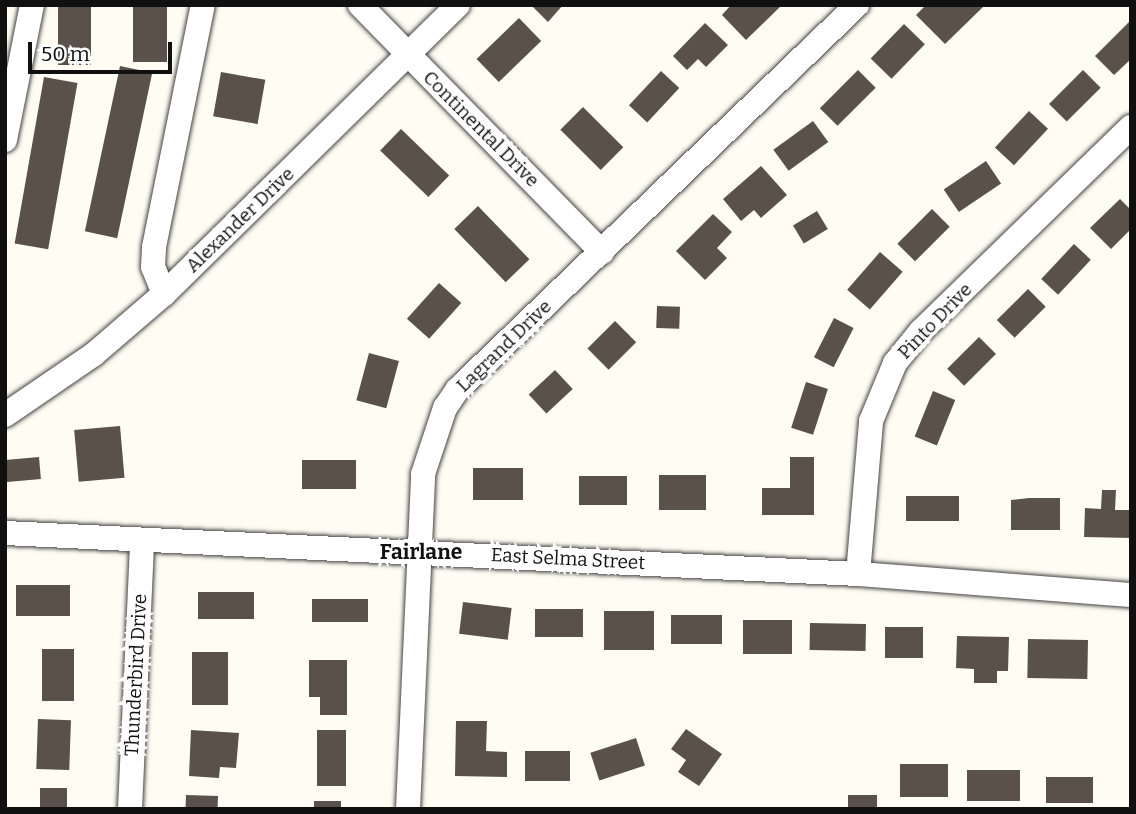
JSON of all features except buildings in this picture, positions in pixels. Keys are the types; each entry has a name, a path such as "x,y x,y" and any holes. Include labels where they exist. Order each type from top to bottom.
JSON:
{"street":[{"path":"5,140 32,5"},
{"path":"164,294 153,267 154,247 203,5"},
{"name":"Continental Drive","path":"360,5 602,252"},
{"name":"Alexander Drive","path":"5,415 93,355 164,294 458,5"},
{"name":"Lagrand Drive","path":"408,809 423,474 445,408 458,389 857,5"},
{"name":"Pinto Drive","path":"858,574 871,421 895,363 921,331 1131,127"},
{"name":"East Selma Street","path":"5,533 858,574 1131,595"},
{"name":"Thunderbird Drive","path":"130,809 142,540"}],"district":[{"name":"Fairlane","path":"421,552"}]}
